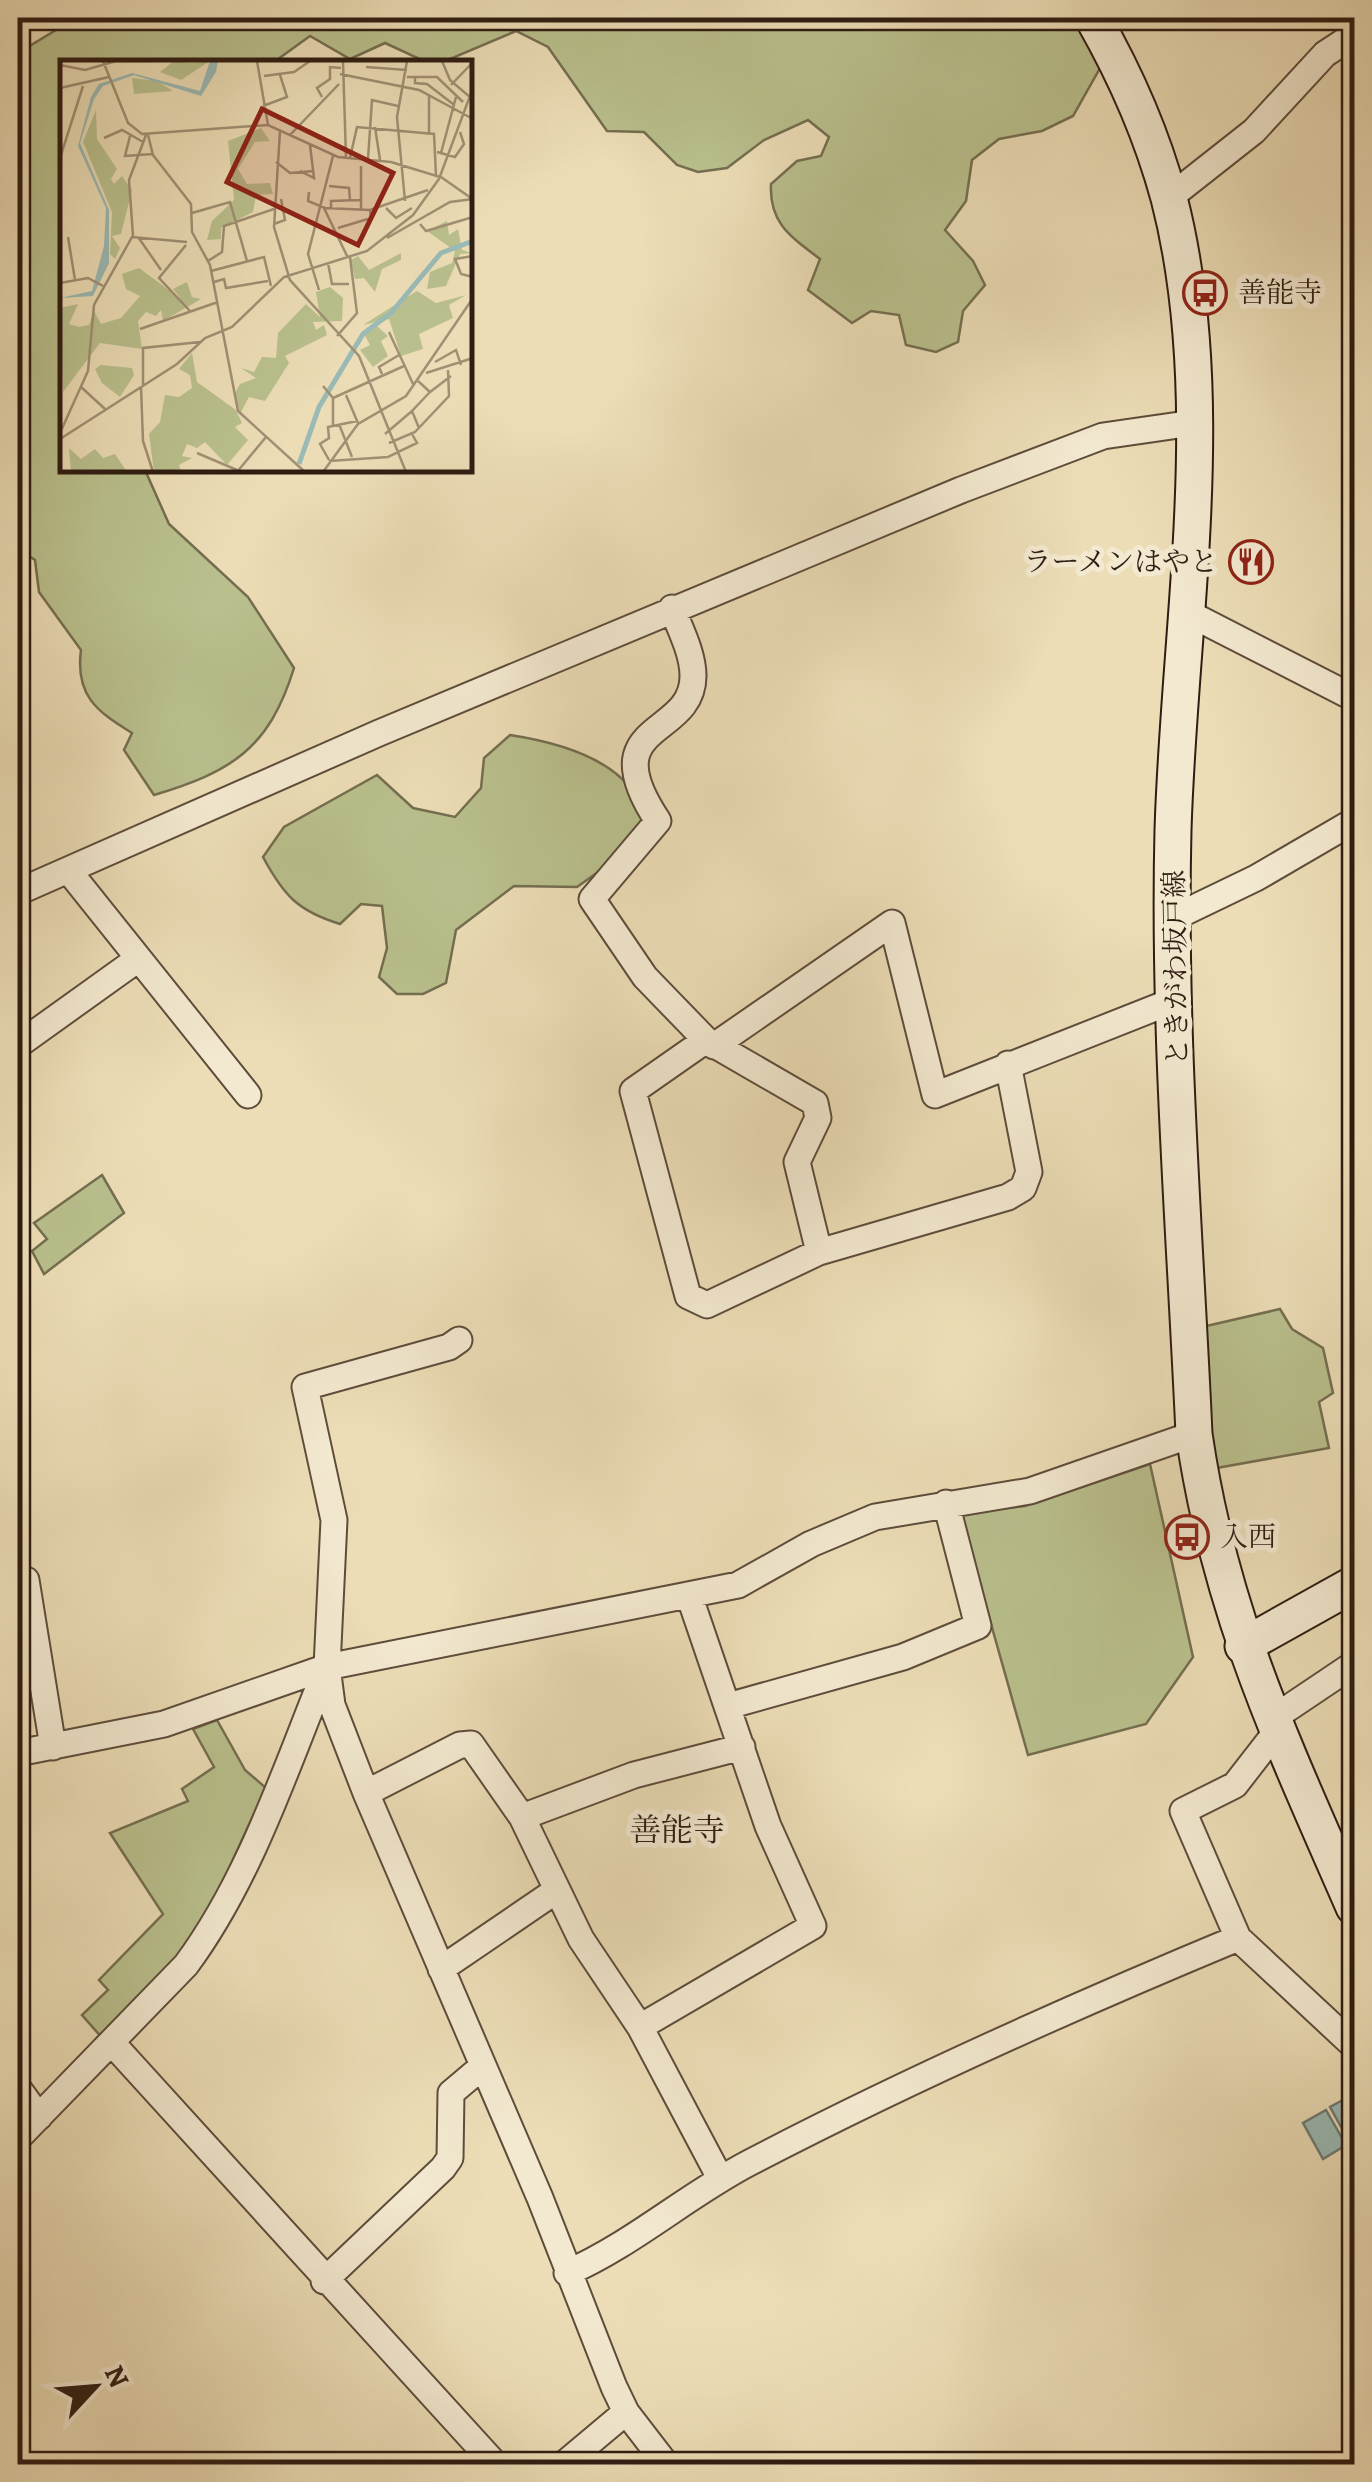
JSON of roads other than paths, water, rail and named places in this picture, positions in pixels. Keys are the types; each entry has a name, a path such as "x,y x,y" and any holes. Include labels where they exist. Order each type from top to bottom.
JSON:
{"main road":[{"name":"ときがわ坂戸線","path":"1094,18 1134,98 1168,198 1188,319 1193,423 1173,830 1173,918 1194,1434 1206,1512 1243,1646 1354,1906"},
{"path":"1243,1646 1354,1584"}],"street":[{"path":"1168,198 1254,131 1326,54 1354,35"},
{"path":"18,892 672,608 1103,436 1193,423"},
{"path":"672,608 693,678 685,702 643,742 633,768 637,789 658,821 592,898 645,977 710,1043 804,1093 819,1110 797,1162 819,1252"},
{"path":"1186,612 1350,688"},
{"path":"1173,918 1354,821"},
{"path":"68,870 248,1096"},
{"path":"1008,1064 1028,1172 1023,1188 1008,1197 819,1252 707,1305 688,1296 634,1091 892,923 934,1095 1008,1064 1175,1000"},
{"path":"18,1045 138,959"},
{"path":"459,1340 450,1347 305,1387 334,1520 327,1667 332,1704 626,2412 666,2464"},
{"path":"18,1753 164,1724 327,1667 738,1584 810,1544 876,1516 1030,1491 1194,1434"},
{"path":"728,1706 903,1656 978,1626 946,1503"},
{"path":"26,1580 52,1747"},
{"path":"640,2028 812,1926 768,1826 688,1595"},
{"path":"1354,1664 1274,1725 1235,1785 1183,1811 1238,1938 1354,2046"},
{"path":"18,2138 186,1965 210,1933 268,1812 327,1667"},
{"path":"366,1793 460,1745 471,1744 522,1817 581,1940 640,2028 720,2178"},
{"path":"522,1817 634,1776 742,1747"},
{"path":"441,1969 557,1890"},
{"path":"567,2273 631,2240 720,2178 1076,2005 1238,1938"},
{"path":"112,2043 324,2281 495,2464"},
{"path":"324,2281 443,2168 450,2158 451,2093 483,2066"},
{"path":"18,2088 40,2117"},
{"path":"564,2464 626,2412"}],"water":[{"path":"1352,2095 1354,2141 1350,2143 1330,2107"},
{"path":"1326,2110 1346,2145 1323,2159 1303,2123"}],"place":[{"name":"善能寺","path":"1205,293"},
{"name":"ラーメンはやと","path":"1251,562"},
{"name":"入西","path":"1187,1537"}],"district":[{"name":"善能寺","path":"677,1830"}]}
